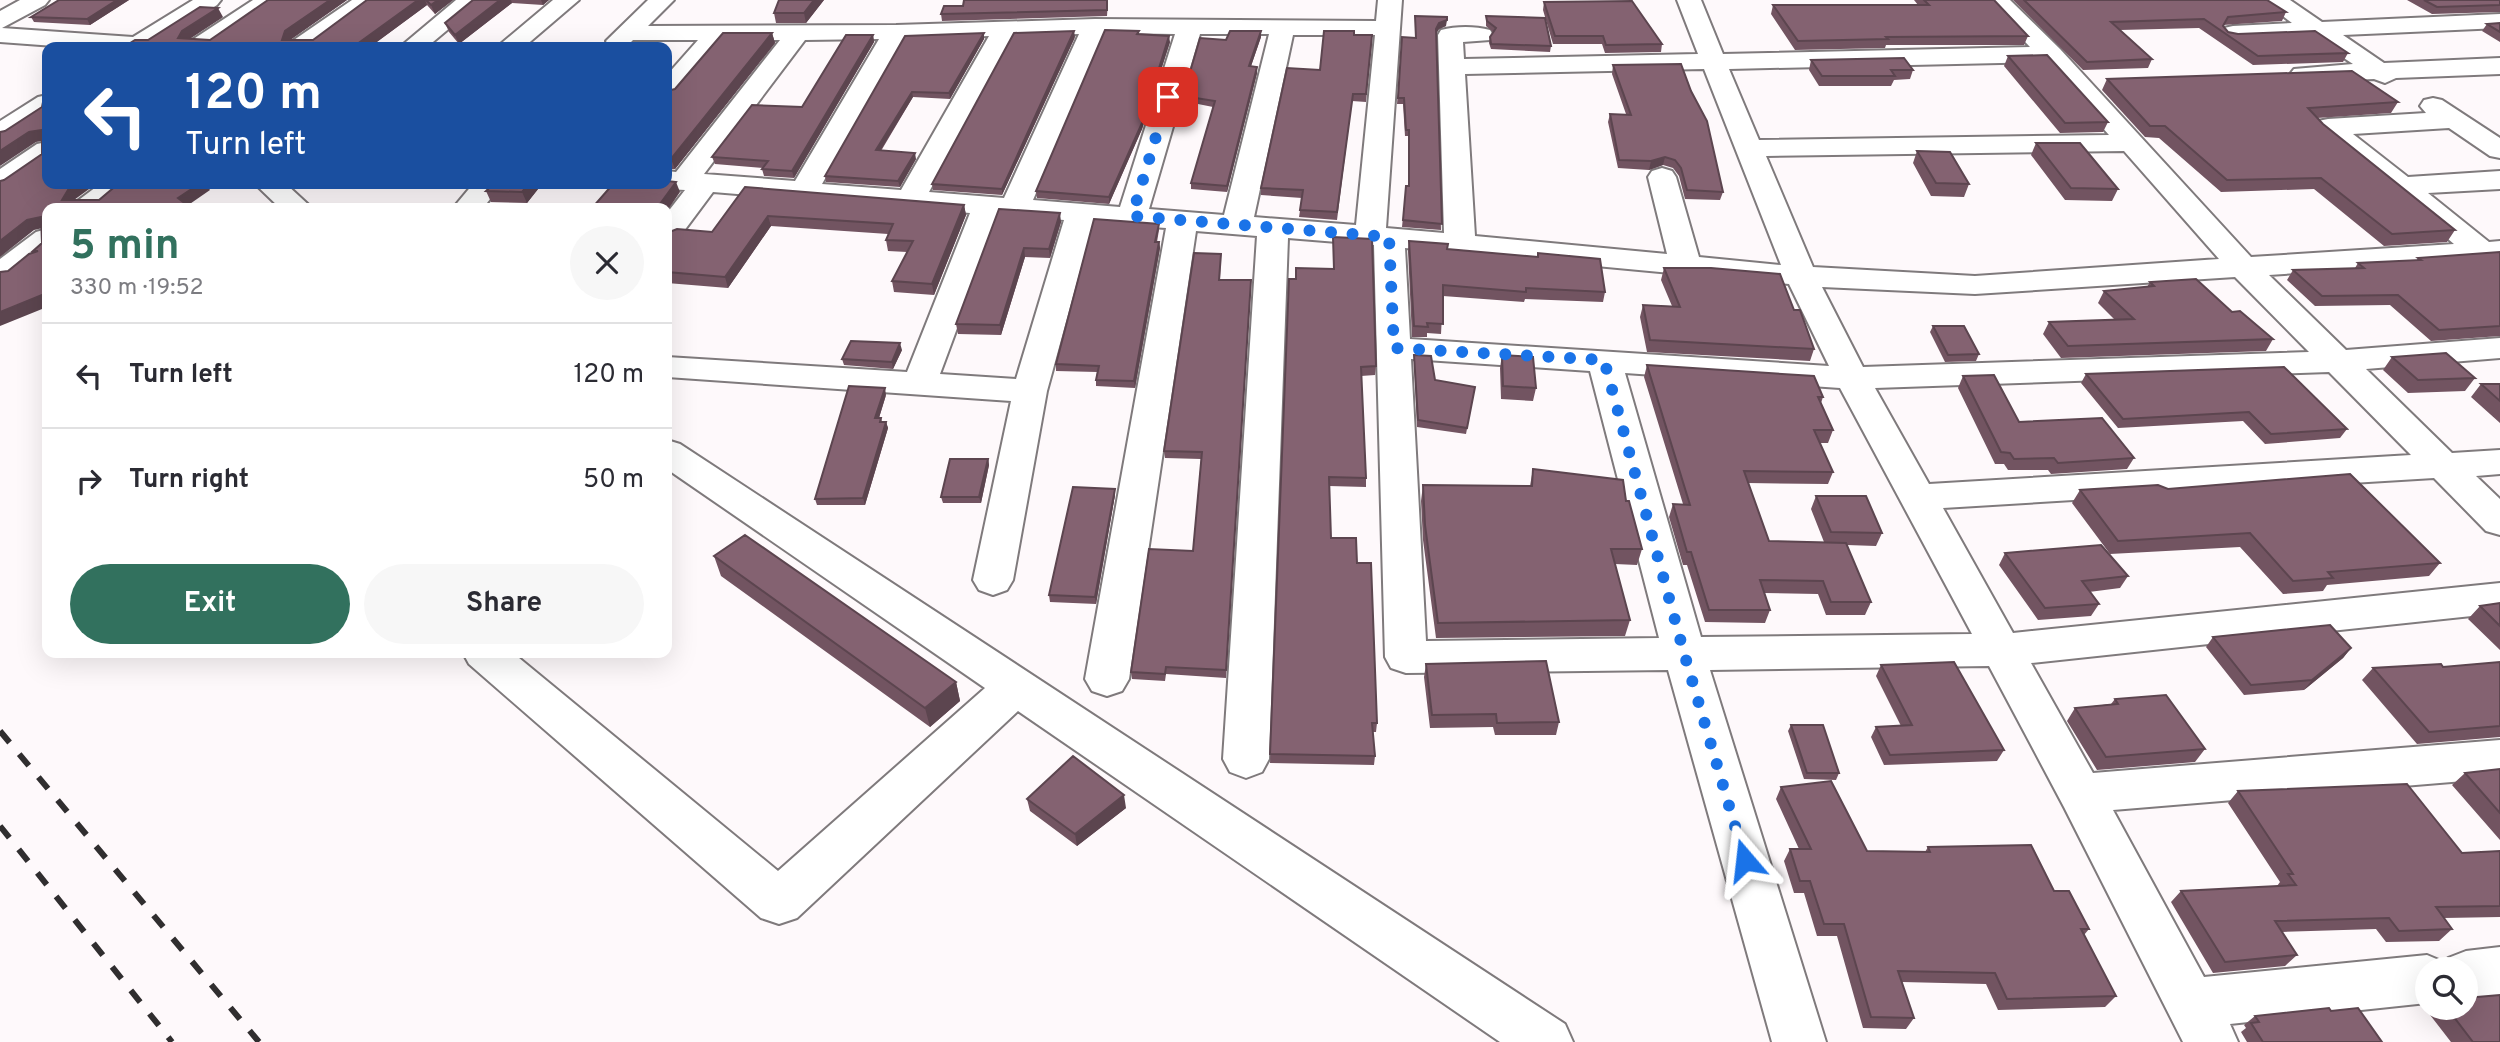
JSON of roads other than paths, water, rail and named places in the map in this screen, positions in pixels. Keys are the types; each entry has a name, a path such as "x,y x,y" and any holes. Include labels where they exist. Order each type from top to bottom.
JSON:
{"street":[{"path":"0,21 37,0"},
{"path":"143,42 209,0"},
{"path":"206,42 269,0"},
{"path":"307,42 367,0"},
{"path":"418,42 471,0"},
{"path":"515,42 567,0"},
{"path":"619,40 662,0"},
{"path":"1390,0 1380,236 1394,348 1406,657 2002,650 2500,598"},
{"path":"1689,0 1716,59 1801,276 1852,378 2080,793 2201,1022 2415,981"},
{"path":"1997,0 2051,54 2090,81 2132,143 2243,267 2500,522"},
{"path":"2274,0 2500,150"},
{"path":"2233,33 2500,21"},
{"path":"619,40 719,32 896,32 1095,26 1388,28"},
{"path":"919,385 1002,206 1095,26"},
{"path":"1132,216 1190,26"},
{"path":"1245,759 1255,226 1283,26"},
{"path":"911,198 1006,29"},
{"path":"672,85 719,32"},
{"path":"805,190 896,32"},
{"path":"672,219 686,181 798,33"},
{"path":"0,35 87,42"},
{"path":"1460,243 1450,35 1481,36"},
{"path":"1453,67 1716,59 2051,54"},
{"path":"2284,75 2500,66"},
{"path":"0,133 42,106"},
{"path":"2454,120 2328,127 2402,186 2491,251"},
{"path":"1750,148 2132,143"},
{"path":"0,150 42,154"},
{"path":"0,182 42,155"},
{"path":"1662,177 1686,267"},
{"path":"2402,186 2500,180"},
{"path":"686,181 1183,219 1460,243 1686,267 1975,285 2491,251"},
{"path":"93,203 111,189"},
{"path":"275,189 291,203"},
{"path":"472,203 484,189"},
{"path":"993,580 1030,391 1080,213"},
{"path":"1107,679 1183,219"},
{"path":"0,271 3,272 42,242"},
{"path":"1394,348 1852,378 2336,361 2500,348"},
{"path":"1604,360 1684,653 1799,1042"},
{"path":"672,367 1030,391"},
{"path":"672,455 1546,1042"},
{"path":"1919,497 2500,462"},
{"path":"490,658 779,902 1016,687"},
{"path":"2080,793 2500,759"},
{"path":"2478,974 2500,971"}],"railway":[{"path":"0,731 259,1042"},
{"path":"0,826 172,1042"}]}
